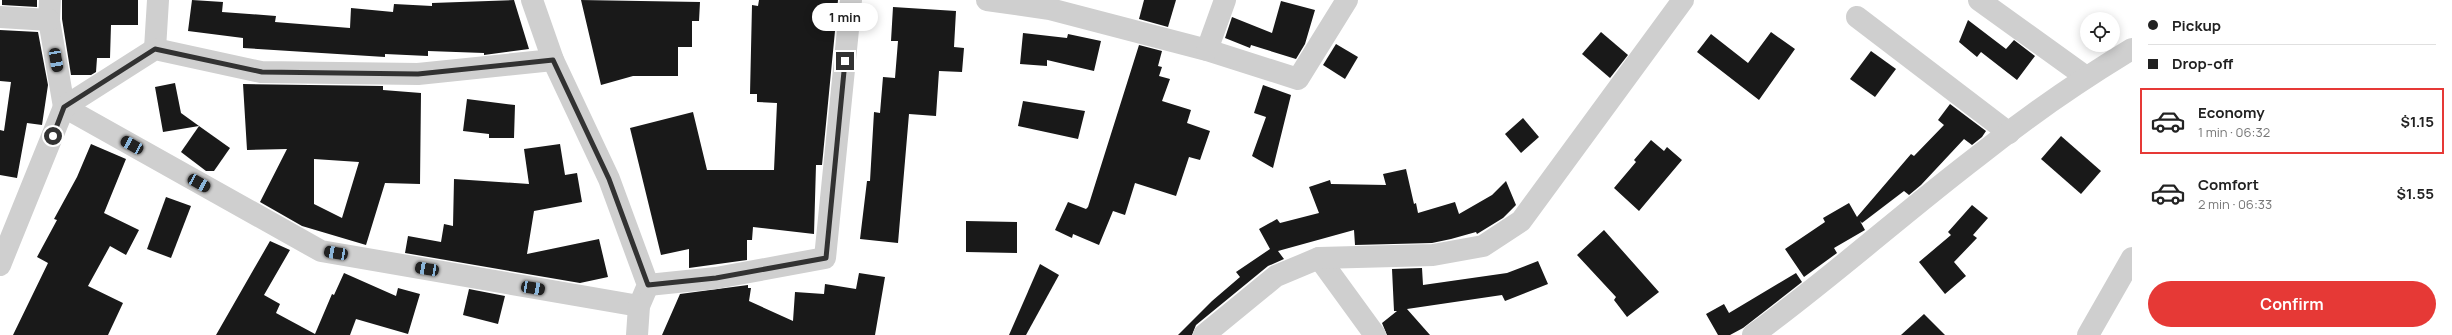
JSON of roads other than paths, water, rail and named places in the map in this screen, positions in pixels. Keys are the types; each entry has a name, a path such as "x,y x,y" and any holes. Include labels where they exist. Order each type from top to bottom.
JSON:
{"street":[{"path":"155,49 158,0"},
{"path":"532,0 553,60 609,179 648,285 640,306 637,335"},
{"path":"648,285 716,278 826,258 851,0"},
{"path":"987,0 1050,9 1207,50 1298,79 1347,0"},
{"path":"1207,50 1225,0"},
{"path":"1204,335 1276,276 1319,258 1433,255 1483,246 1521,221 1683,0"},
{"path":"1978,0 2086,77"},
{"path":"0,17 50,10 64,107 0,265"},
{"path":"1857,16 2009,133"},
{"path":"64,107 155,49 262,72 418,74 553,60"},
{"path":"1753,335 1794,305 2009,133 2086,77 2132,49"},
{"path":"64,107 321,251 640,306"},
{"path":"1319,258 1374,335"},
{"path":"2088,335 2132,258"}]}
